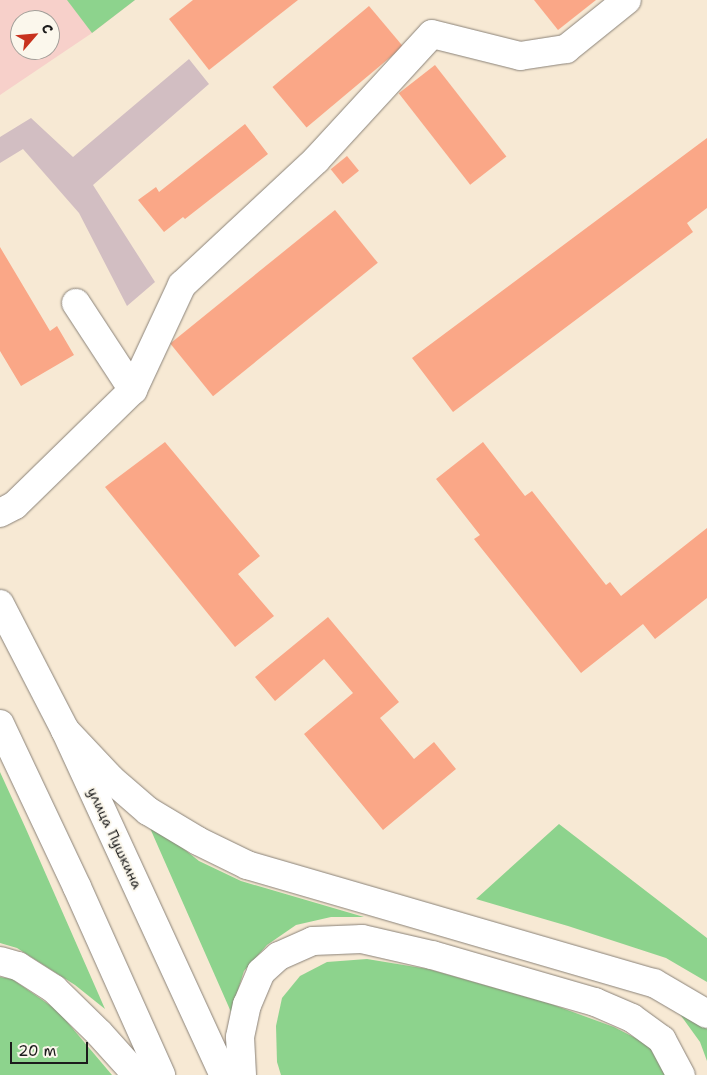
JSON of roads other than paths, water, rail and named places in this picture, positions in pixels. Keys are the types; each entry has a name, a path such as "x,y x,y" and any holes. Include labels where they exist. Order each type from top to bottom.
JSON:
{"main road":[{"path":"0,513 15,505 133,390 182,285 316,160 432,34 520,56 566,50 626,0"},
{"path":"76,303 133,390"},
{"name":"улица Пушкина","path":"0,604 65,730 224,1075"},
{"path":"0,724 77,887 161,1075"},
{"path":"65,730 111,779 148,811 198,841 247,865 654,983 707,1014"},
{"path":"242,1075 240,1037 247,1005 261,972 278,956 313,941 362,939 432,955 595,1002 632,1018 662,1040 681,1075"},
{"path":"0,961 18,966 54,989 99,1033 137,1075"}]}
